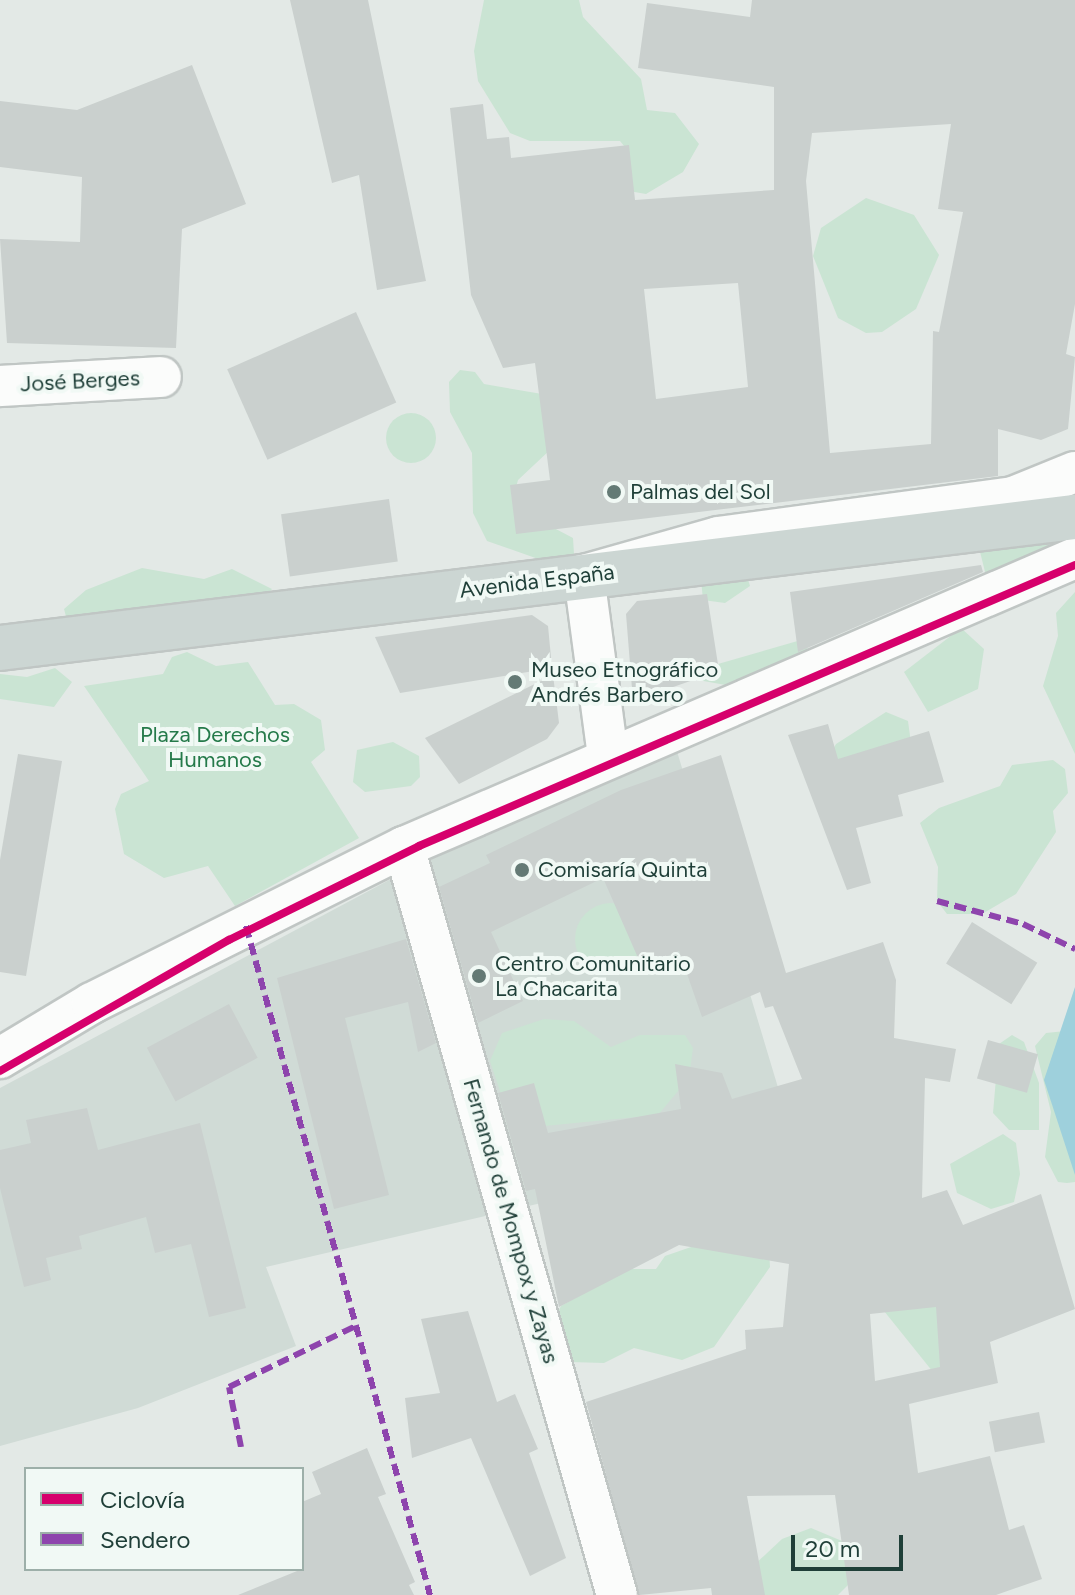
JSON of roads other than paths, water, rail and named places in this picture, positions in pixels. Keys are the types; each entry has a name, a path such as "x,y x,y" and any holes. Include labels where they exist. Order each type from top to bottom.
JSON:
{"main road":[{"name":"Avenida España","path":"0,648 1075,517"}],"street":[{"name":"José Berges","path":"0,386 161,377"},
{"path":"608,756 584,575 718,537 1013,497 1075,472"},
{"path":"0,1058 92,1003 404,847 608,756 1075,558"},
{"name":"Fernando de Mompox y Zayas","path":"404,847 617,1595"}],"water":[{"path":"1075,987 1075,1175 1044,1080"}],"place":[{"name":"Palmas del Sol","path":"614,492"},
{"name":"Museo Etnográfico Andrés Barbero","path":"515,682"},
{"name":"Comisaría Quinta","path":"522,870"},
{"name":"Centro Comunitario La Chacarita","path":"479,976"}],"park label":[{"name":"Plaza Derechos Humanos","path":"215,746"}]}
